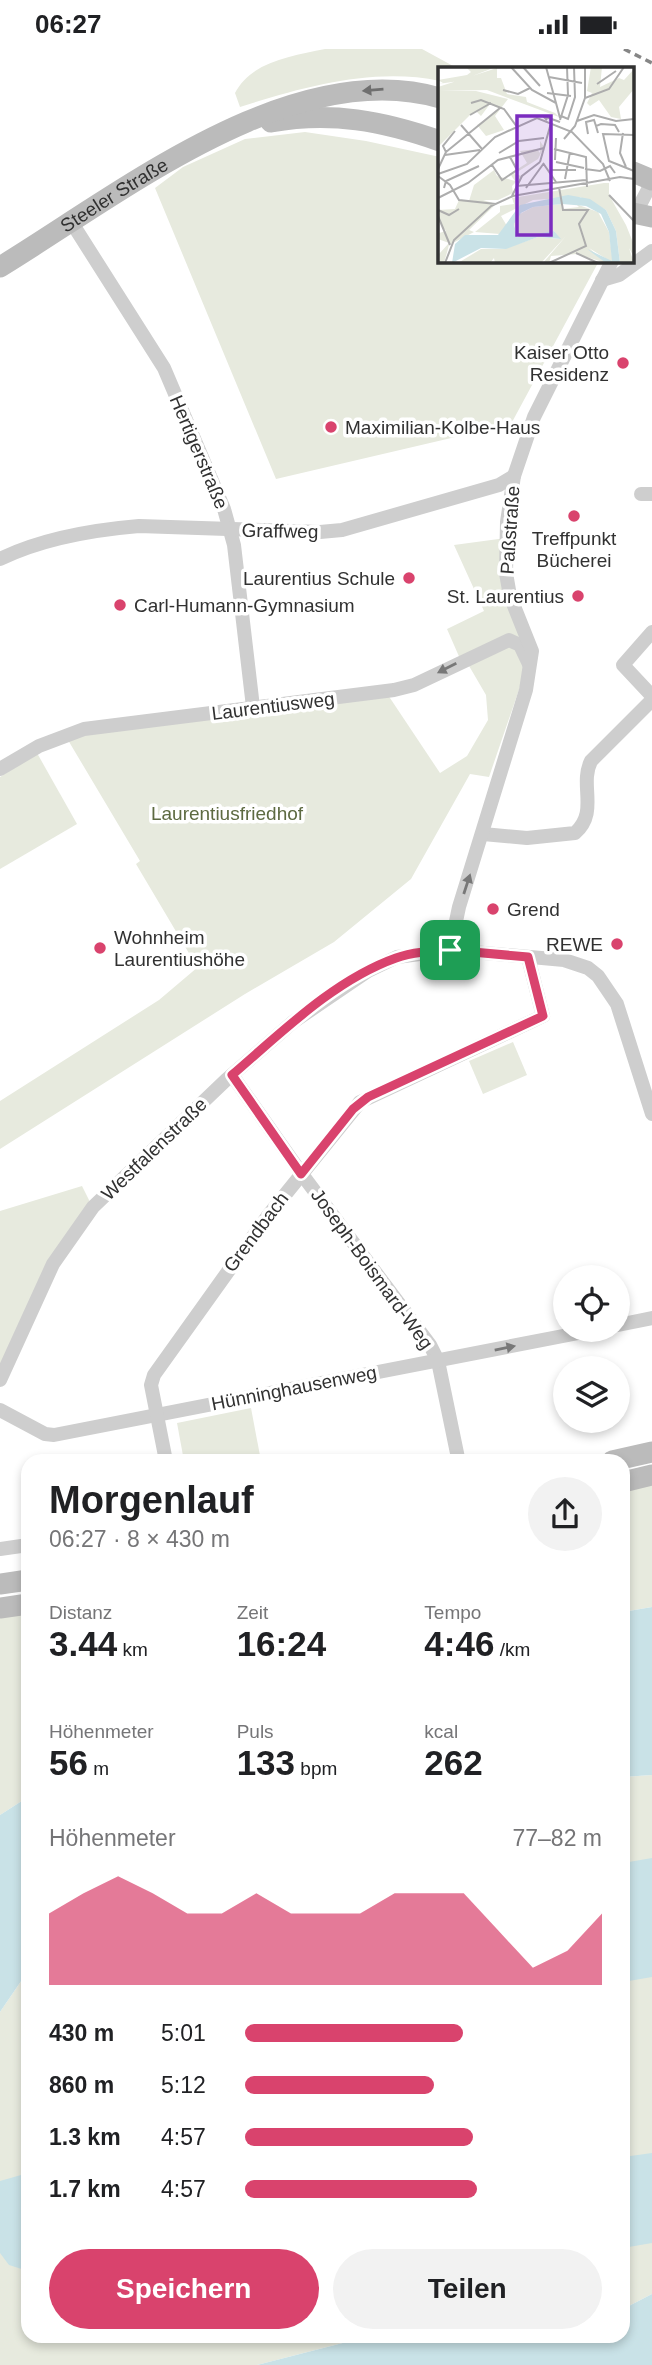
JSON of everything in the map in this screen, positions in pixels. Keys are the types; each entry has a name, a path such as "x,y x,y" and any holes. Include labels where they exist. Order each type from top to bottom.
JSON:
{"main road":[{"name":"Steeler Straße","path":"0,267 197,145 290,105 335,94 384,89 420,92 438,97"},
{"name":"Steeler Straße","path":"231,130 312,116 346,117 388,124 438,140"},
{"path":"634,172 652,181"},
{"path":"630,1457 652,1452"},
{"path":"630,1480 652,1475"},
{"path":"0,1584 21,1581"},
{"path":"0,1608 21,1605"}],"street":[{"path":"638,211 652,181"},
{"name":"Hertigerstraße","path":"72,223 164,368 224,509 230,530 253,707"},
{"path":"602,281 619,275 652,251"},
{"name":"Paßstraße","path":"450,950 459,907 526,690 530,666 531,645 513,607 506,573 507,522 514,476 534,417 611,263"},
{"name":"Graffweg","path":"0,559 34,544 109,529 149,526 230,530 342,530 499,485 514,476"},
{"path":"483,834 527,838 575,833 588,815 587,769 591,761 652,698 623,665 652,632"},
{"name":"Laurentiusweg","path":"0,769 39,746 84,729 404,688 509,639 520,645 530,666"},
{"name":"Westfalenstraße","path":"0,1380 53,1264 93,1207 232,1075 293,1022 368,971 397,957 450,950 576,962 598,976 617,1004 648,1088 652,1114"},
{"name":"Grendbach","path":"165,1454 151,1385 154,1375 211,1293 301,1174 360,1102 543,1016 528,957"},
{"name":"Joseph-Boismard-Weg","path":"232,1075 301,1174 430,1345 438,1361"},
{"path":"630,1323 652,1318"},
{"name":"Hünninghausenweg","path":"0,1410 45,1434 54,1436 553,1338"},
{"path":"438,1361 457,1454"},
{"path":"0,1549 21,1546"}],"green space":[{"path":"325,49 422,49 455,67 438,67 438,81 390,76 339,81 240,107 235,93 242,82 262,67 299,54"},
{"path":"305,132 366,141 438,157 438,263 598,263 511,424 276,479 155,188 183,167 245,139"},
{"name":"Laurentiusfriedhof","path":"506,538 524,675 489,777 470,774 411,879 334,942 245,994 0,1149 0,1101 159,1000 205,961 190,955 136,864 140,861 65,735 386,692 440,773 467,756 488,720 486,695 465,659 461,661 447,629 484,611 454,545"},
{"path":"37,753 77,824 0,869 0,777"},
{"path":"513,1042 527,1075 483,1094 469,1061"},
{"path":"82,1186 92,1206 0,1374 0,1211"},
{"path":"251,1408 260,1454 183,1454 177,1423"},
{"path":"652,1483 652,1607 630,1611 630,1488"},
{"path":"21,1606 21,1802 0,1815 0,1609"},
{"path":"652,1775 652,2294 630,2305 630,1777"},
{"path":"21,1981 21,2343 343,2343 257,2365 0,2365 0,2012"}],"water":[{"path":"652,1607 652,1775 630,1777 630,1611"},
{"path":"21,1802 21,1981 0,2012 0,1815"},
{"path":"652,1858 652,1977 630,1981 630,1862"},
{"path":"652,2153 652,2243 630,2247 630,2156"},
{"path":"21,2175 21,2269 9,2265 0,2253 0,2181"},
{"path":"652,2294 652,2365 257,2365 343,2343 630,2343 630,2305"}],"railway":[{"path":"624,49 652,63"}],"place":[{"name":"Kaiser Otto Residenz","path":"623,363"},
{"name":"Maximilian-Kolbe-Haus","path":"331,427"},
{"name":"Treffpunkt Bücherei","path":"574,516"},
{"name":"Laurentius Schule","path":"409,578"},
{"name":"St. Laurentius","path":"578,596"},
{"name":"Carl-Humann-Gymnasium","path":"120,605"},
{"name":"Grend","path":"493,909"},
{"name":"REWE","path":"617,944"},
{"name":"Wohnheim Laurentiushöhe","path":"100,948"}],"route":[{"path":"450,950 528,957 544,1009 543,1016 360,1102 301,1174 259,1110 232,1075 293,1022 368,971 397,957 450,950"}]}
